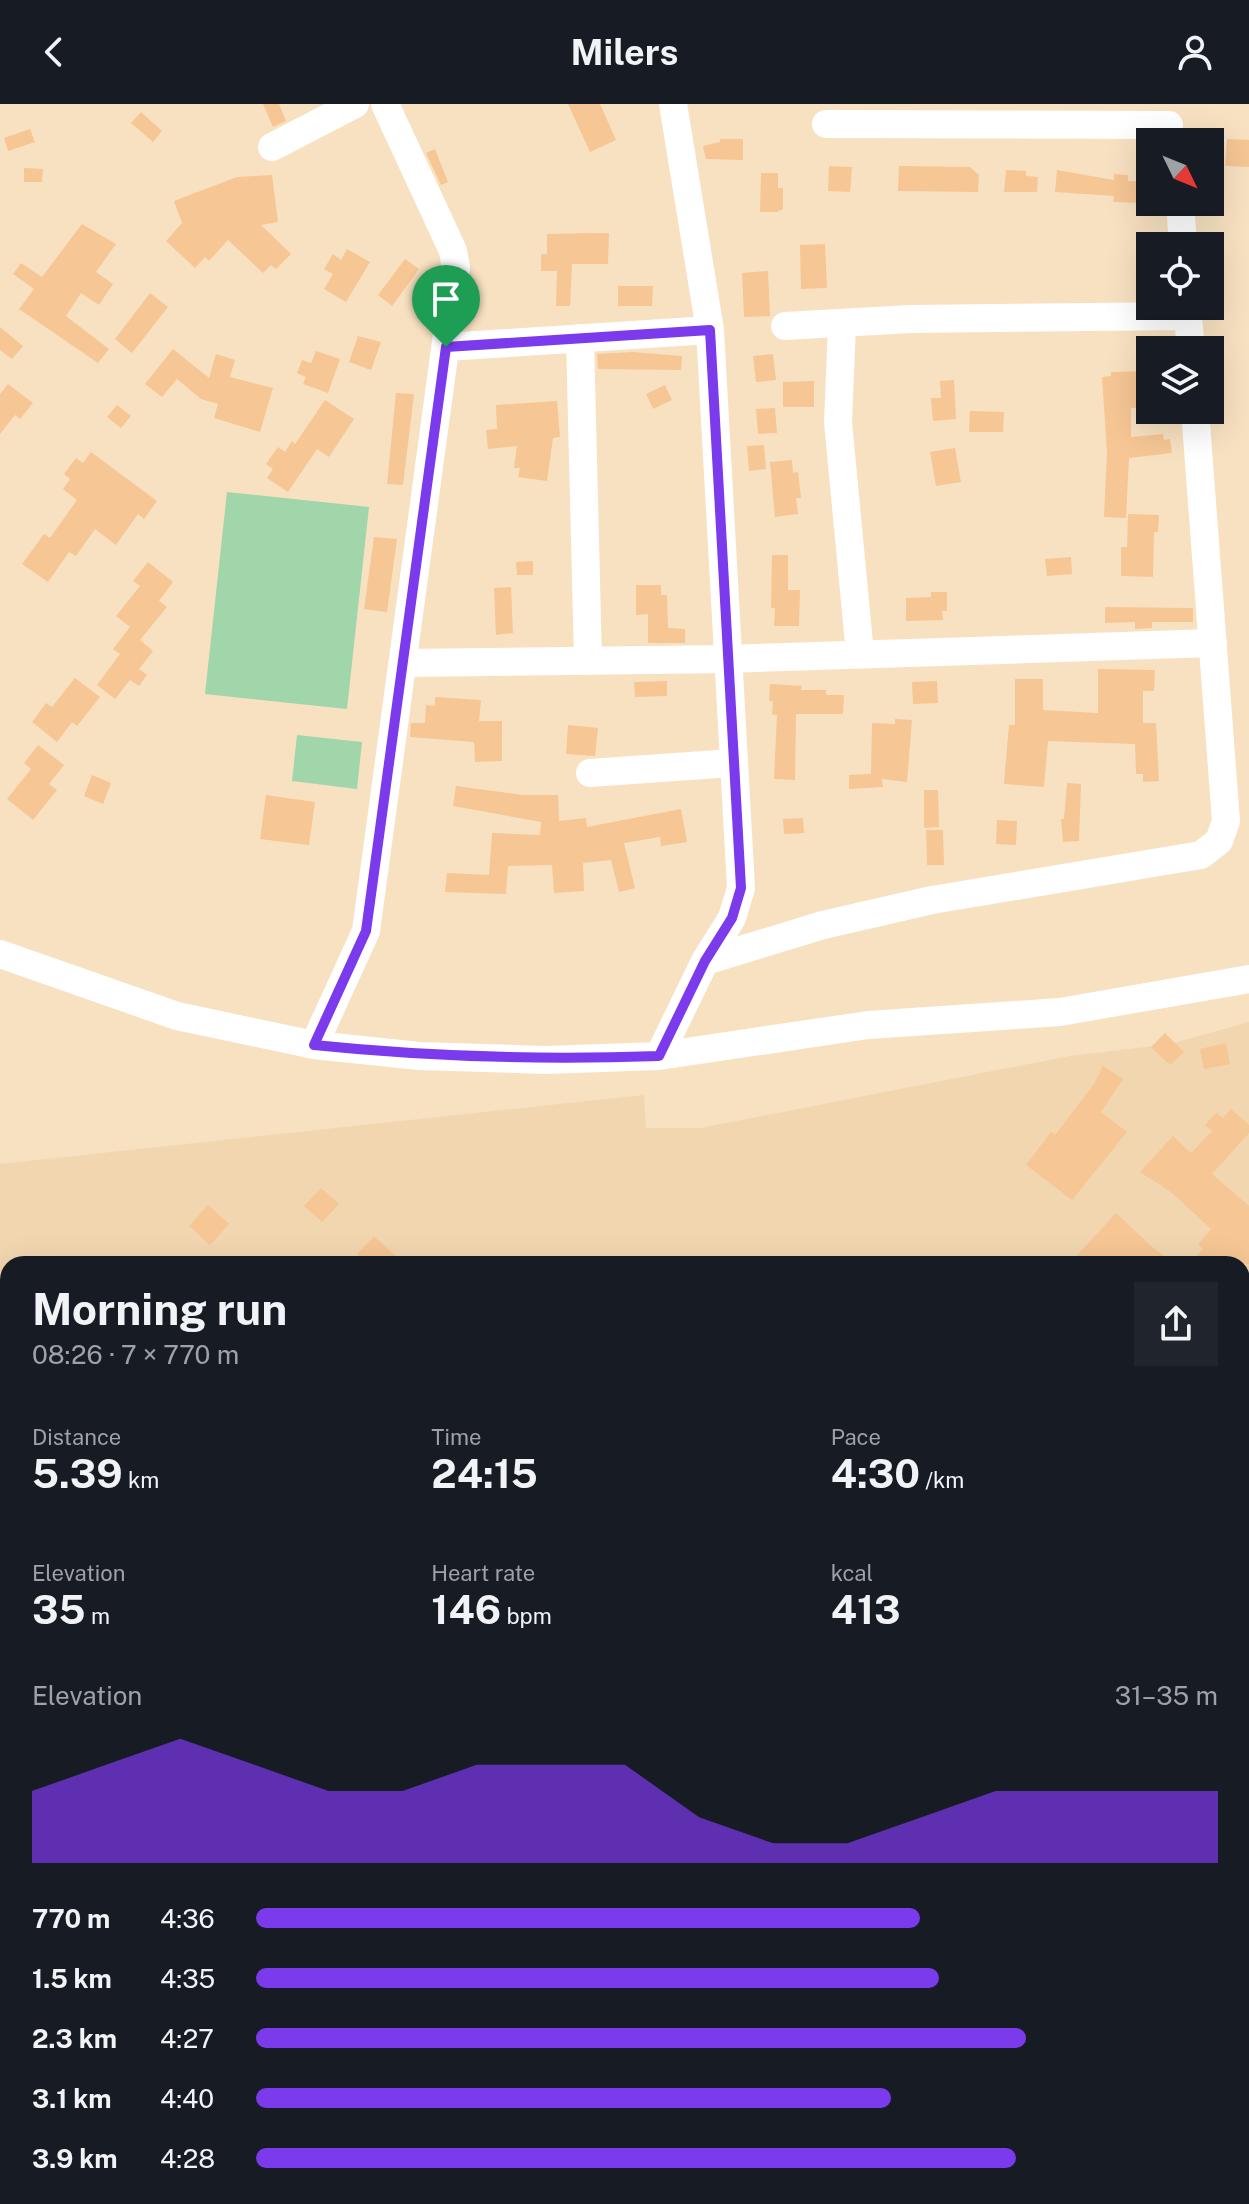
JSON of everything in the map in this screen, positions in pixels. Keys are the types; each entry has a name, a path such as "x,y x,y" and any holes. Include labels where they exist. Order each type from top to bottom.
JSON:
{"street":[{"path":"272,147 355,104"},
{"path":"314,1045 366,931 456,268 453,251 385,104"},
{"path":"659,1056 705,961 732,918 741,888 710,330 673,104"},
{"path":"826,124 1170,124"},
{"path":"785,326 1136,313"},
{"path":"842,326 838,422 860,654"},
{"path":"446,347 710,330"},
{"path":"580,338 588,661"},
{"path":"705,961 823,925 932,900 1201,855 1219,841 1226,821 1196,424"},
{"path":"404,663 727,659 1213,643"},
{"path":"590,773 732,763"},
{"path":"0,954 177,1016 314,1045 419,1056 546,1060 659,1056 868,1025 1060,1012 1249,979"}],"shaded area":[{"path":"1249,1022 1249,1256 0,1256 0,1164 644,1095 646,1128 700,1128 1070,1056 1170,1044"}],"green space":[{"path":"227,492 369,507 347,709 205,694"},
{"path":"297,735 362,742 357,789 292,781"}],"building":[{"path":"263,104 279,104 286,121 273,127"},
{"path":"568,104 600,104 616,140 590,152"},
{"path":"141,112 162,131 153,142 131,123"},
{"path":"30,129 35,142 8,151 4,138"},
{"path":"720,139 743,139 743,160 706,159 703,146 720,142"},
{"path":"1227,139 1249,140 1249,167 1225,166"},
{"path":"435,149 448,182 441,185 426,153"},
{"path":"829,166 852,167 850,192 828,191"},
{"path":"899,166 970,167 979,175 978,192 898,191"},
{"path":"24,168 43,169 42,182 24,182"},
{"path":"1006,170 1026,171 1026,176 1038,177 1037,192 1004,192"},
{"path":"1057,170 1114,180 1114,174 1128,175 1128,181 1136,181 1136,203 1113,202 1114,196 1055,192"},
{"path":"761,173 778,173 778,188 783,188 783,209 760,212"},
{"path":"272,175 278,222 261,225 291,254 276,269 271,265 263,273 228,240 209,261 205,257 195,268 166,241 182,223 174,201 237,177"},
{"path":"82,224 116,244 96,272 113,284 99,305 81,293 66,316 109,349 98,363 19,309 34,289 13,274 21,263 42,277"},
{"path":"609,233 608,264 572,264 570,306 556,306 557,271 541,271 541,254 547,254 547,234"},
{"path":"825,244 827,288 801,289 800,245"},
{"path":"347,249 370,262 346,302 324,289 333,274 324,269 333,254 341,260"},
{"path":"405,259 419,269 392,306 378,295"},
{"path":"768,271 770,316 744,317 742,273"},
{"path":"618,286 653,286 652,306 618,306"},
{"path":"150,293 168,307 132,353 115,339"},
{"path":"0,327 23,346 12,359 0,350"},
{"path":"358,336 381,342 371,370 349,362"},
{"path":"173,349 209,378 216,354 235,360 230,377 273,388 260,432 214,418 218,404 201,399 177,379 162,397 145,384"},
{"path":"316,351 340,359 328,393 303,384 306,377 297,373 302,360 311,363"},
{"path":"632,352 682,356 681,370 598,369 597,354"},
{"path":"773,354 776,380 756,382 753,356"},
{"path":"1136,371 1136,408 1131,408 1131,437 1163,434 1164,440 1170,439 1172,453 1129,458 1126,518 1104,517 1107,452 1102,377 1111,376 1111,372"},
{"path":"954,380 956,419 933,421 931,398 941,398 940,381"},
{"path":"814,381 814,407 783,407 783,382"},
{"path":"8,384 33,403 20,419 15,415 0,434 0,394"},
{"path":"665,385 672,400 653,409 646,394"},
{"path":"396,393 414,394 403,485 387,484"},
{"path":"325,400 354,419 329,457 317,449 288,492 267,478 273,469 266,464 278,447 285,452 292,441 295,444"},
{"path":"557,401 560,437 553,438 547,481 518,477 520,468 514,468 517,446 488,449 486,430 497,429 496,405"},
{"path":"117,405 131,416 121,428 107,417"},
{"path":"775,408 777,433 758,434 756,409"},
{"path":"970,411 1004,412 1003,432 969,432"},
{"path":"764,445 766,469 749,471 747,446"},
{"path":"955,448 961,482 936,486 930,452"},
{"path":"91,452 157,501 144,519 138,514 116,545 95,529 76,556 69,552 48,582 22,564 44,534 50,538 77,500 63,489 70,479 64,474 76,458 83,463"},
{"path":"792,460 793,473 798,472 801,498 796,498 798,514 775,517 770,462"},
{"path":"1128,514 1159,515 1158,532 1154,532 1153,577 1121,576 1121,547 1127,547"},
{"path":"374,537 397,539 387,612 364,609"},
{"path":"772,555 788,555 788,590 800,590 799,626 774,626 775,608 771,608"},
{"path":"1071,557 1072,574 1047,576 1045,559"},
{"path":"533,561 533,575 517,575 516,562"},
{"path":"148,562 173,582 159,601 167,607 140,640 153,651 139,669 147,675 139,686 130,680 115,699 97,685 120,654 113,649 130,627 116,616 140,586 133,581"},
{"path":"636,585 661,585 661,595 667,595 668,628 685,629 685,643 648,643 648,614 636,615"},
{"path":"511,587 513,633 496,635 494,588"},
{"path":"931,592 947,592 947,611 942,611 943,620 906,621 906,598 931,597"},
{"path":"1105,607 1193,608 1193,622 1152,622 1152,628 1135,629 1135,622 1105,623"},
{"path":"1098,669 1155,670 1154,691 1143,691 1143,723 1156,723 1159,781 1143,782 1143,774 1136,774 1135,744 1048,741 1044,787 1004,784 1009,725 1015,725 1015,679 1043,679 1043,710 1098,713"},
{"path":"75,678 100,697 77,726 72,722 57,742 32,722 46,703 52,707"},
{"path":"667,681 667,696 635,697 634,682"},
{"path":"937,681 938,703 913,704 912,682"},
{"path":"770,684 802,686 801,690 826,690 826,695 844,695 843,714 796,714 795,780 774,779 777,715 772,714 773,701 769,701"},
{"path":"435,697 481,700 479,721 502,721 502,761 475,762 474,742 410,737 411,723 425,723 426,705 435,706"},
{"path":"895,719 912,720 907,782 882,779 883,787 849,789 849,775 871,774 872,723 895,724"},
{"path":"568,725 598,728 595,756 566,754"},
{"path":"38,745 64,765 49,784 57,790 33,820 7,799 31,769 24,763"},
{"path":"92,775 111,783 103,804 84,796"},
{"path":"1067,783 1081,784 1079,841 1063,842 1061,819 1064,819"},
{"path":"456,786 523,795 558,795 559,821 586,818 587,827 681,809 687,842 661,846 660,837 624,843 635,888 619,892 611,860 583,863 584,891 554,893 552,865 508,866 506,894 445,892 447,873 489,875 492,833 540,835 541,822 453,806"},
{"path":"924,790 938,790 939,827 924,828"},
{"path":"266,795 315,802 309,845 260,839"},
{"path":"803,818 804,833 784,834 783,819"},
{"path":"997,820 1017,821 1016,845 996,844"},
{"path":"926,830 943,830 944,865 927,865"},
{"path":"1165,1033 1184,1052 1170,1065 1151,1047"},
{"path":"1226,1043 1230,1064 1204,1069 1200,1049"},
{"path":"1103,1066 1123,1079 1101,1112 1127,1132 1072,1200 1026,1165 1051,1132 1055,1135 1094,1084"},
{"path":"1231,1109 1249,1125 1249,1133 1212,1174 1249,1206 1249,1256 1196,1256 1203,1249 1198,1244 1211,1229 1171,1192 1140,1172 1173,1136 1191,1153 1212,1131 1205,1125 1216,1113 1223,1118"},
{"path":"321,1188 339,1204 322,1222 304,1206"},
{"path":"208,1205 229,1224 210,1245 189,1226"},
{"path":"1116,1213 1164,1256 1076,1256"},
{"path":"374,1236 395,1256 359,1256 357,1254"}],"route":[{"path":"710,330 741,888 732,918 705,961 659,1056 546,1060 419,1056 314,1045 366,931 446,347 710,330"}]}
